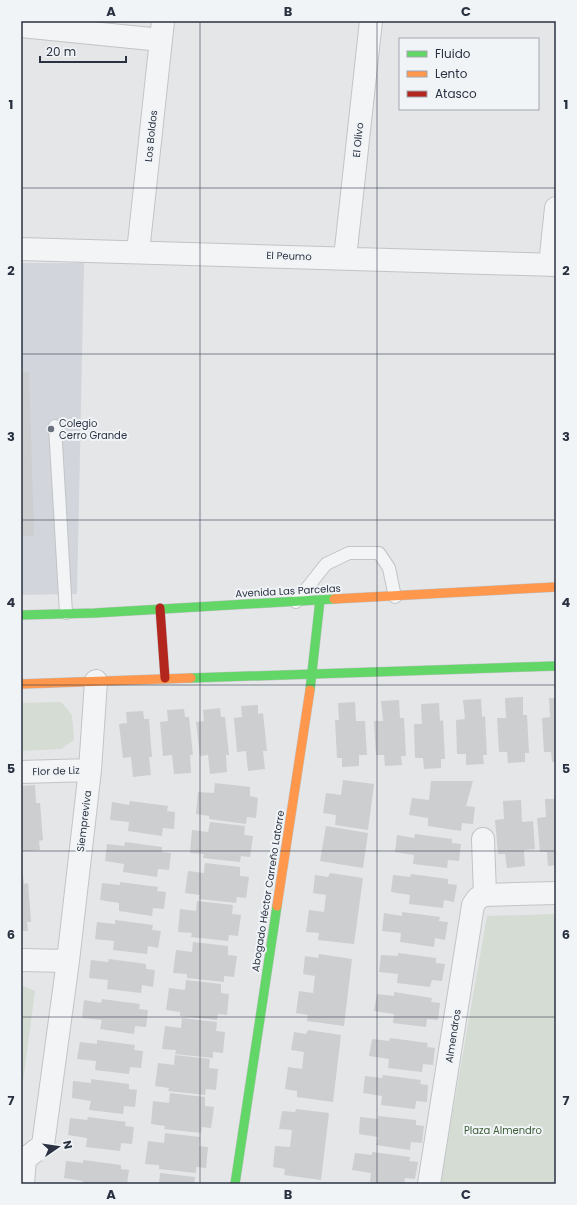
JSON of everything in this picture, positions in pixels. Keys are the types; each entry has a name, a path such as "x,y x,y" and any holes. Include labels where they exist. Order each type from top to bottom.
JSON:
{"main road":[{"name":"Avenida Las Parcelas","path":"21,615 395,597 556,587"},
{"name":"Abogado Héctor Carreño Latorre","path":"235,1184 312,674 320,600"},
{"path":"160,608 164,678"},
{"path":"21,684 556,666"}],"street":[{"name":"El Olivo","path":"345,258 371,21"},
{"path":"21,26 162,31"},
{"name":"Los Boldos","path":"138,252 162,31"},
{"path":"553,265 556,208"},
{"name":"El Peumo","path":"21,249 553,265"},
{"name":"Siempreviva","path":"23,1184 23,1159 43,1145 68,961 90,770 96,681"},
{"name":"Flor de Liz","path":"21,772 90,770"},
{"path":"483,839 485,895 556,893"},
{"name":"Almendros","path":"429,1184 473,905 478,898 485,895"},
{"path":"21,960 68,961"}],"lane":[{"path":"55,426 66,614"},
{"path":"296,602 326,564 349,553 379,553 389,568 395,597"}],"shaded area":[{"name":"Colegio Cerro Grande","path":"21,263 84,263 77,594 21,595"}],"green space":[{"path":"61,702 72,715 74,740 61,749 21,751 21,703"},
{"name":"Plaza Almendro","path":"556,914 556,1184 440,1184 487,916"},
{"path":"21,985 35,991 21,1097"}],"building":[{"path":"21,372 29,372 34,536 21,536"},
{"path":"523,697 523,715 527,715 529,753 525,753 525,762 508,763 507,752 499,752 497,718 506,718 505,698"},
{"path":"549,698 556,698 556,762 552,762 551,752 544,752 542,718 550,717"},
{"path":"481,699 482,717 485,716 487,755 483,755 484,764 466,765 466,754 457,754 456,720 465,719 463,700"},
{"path":"399,700 400,718 404,718 406,756 401,756 402,765 385,766 384,755 376,755 374,721 383,721 381,701"},
{"path":"355,702 356,721 365,721 367,755 359,755 359,766 342,767 342,758 337,758 335,720 339,720 338,703"},
{"path":"439,703 440,721 443,720 445,759 441,759 441,768 424,769 423,758 415,758 414,724 422,724 421,704"},
{"path":"258,705 258,714 263,713 267,751 263,751 265,769 248,771 246,751 237,752 234,718 242,717 241,706"},
{"path":"220,708 221,717 225,717 229,755 226,755 227,772 210,774 208,755 200,756 196,722 204,721 203,710"},
{"path":"184,709 185,717 189,717 193,755 190,755 191,773 174,774 172,755 163,756 160,722 168,721 167,710"},
{"path":"143,711 144,719 149,719 152,757 149,757 151,775 133,777 131,757 123,758 119,724 127,723 126,712"},
{"path":"343,780 374,784 368,830 335,825 336,815 323,813 326,793 341,795"},
{"path":"431,781 473,781 466,806 475,807 473,824 462,823 461,831 428,826 428,818 409,815 412,798 429,800"},
{"path":"215,783 250,787 250,796 258,798 256,818 247,817 246,824 209,819 209,816 196,814 198,792 214,793"},
{"path":"35,785 36,803 40,803 43,840 39,841 40,850 23,851 21,841 21,786"},
{"path":"545,799 556,799 556,865 548,866 547,852 540,852 537,818 546,817"},
{"path":"521,800 522,822 533,821 535,849 524,850 525,866 507,868 505,854 498,854 495,820 504,819 503,801"},
{"path":"130,801 168,806 167,811 175,812 174,829 163,828 162,836 128,831 129,822 110,820 112,802 129,805"},
{"path":"210,822 245,826 244,835 253,836 250,857 241,856 240,862 203,858 204,854 190,853 192,830 208,832"},
{"path":"326,826 368,833 363,868 320,861"},
{"path":"415,834 452,839 452,843 461,844 459,861 448,860 447,868 413,864 414,855 395,852 397,835 414,838"},
{"path":"125,842 162,847 162,852 171,853 169,870 158,869 157,877 123,872 124,864 105,861 107,844 124,846"},
{"path":"205,863 240,867 240,876 249,877 246,898 237,897 236,903 199,899 200,895 185,893 188,871 204,873"},
{"path":"21,866 24,884 28,883 31,922 27,922 28,931 21,931"},
{"path":"330,873 363,878 354,944 318,940 319,933 306,932 309,910 324,912 326,895 313,893 315,875 328,877"},
{"path":"411,874 448,879 448,884 457,885 454,902 444,900 443,908 409,904 410,895 391,892 393,875 410,877"},
{"path":"120,882 158,887 157,891 166,892 164,909 153,908 152,916 119,911 119,903 100,900 102,883 120,885"},
{"path":"197,901 233,905 232,914 241,915 238,936 229,935 228,941 191,937 192,933 178,932 180,909 196,911"},
{"path":"402,912 440,917 439,921 448,922 445,940 435,938 434,947 400,942 401,933 382,931 384,913 402,916"},
{"path":"115,920 153,925 152,930 161,931 158,948 148,946 147,954 113,950 114,941 95,939 97,922 115,924"},
{"path":"193,942 228,946 228,955 237,956 234,977 224,976 224,982 187,978 187,974 173,973 176,950 192,952"},
{"path":"398,953 436,958 436,963 445,964 442,981 432,980 430,987 397,983 398,974 379,972 381,955 398,956"},
{"path":"319,954 352,959 344,1026 307,1021 308,1015 296,1013 299,991 313,993 315,976 303,974 305,956 318,958"},
{"path":"109,959 146,964 146,969 155,970 153,987 142,985 141,993 107,989 108,980 89,978 91,960 108,962"},
{"path":"186,980 221,984 221,993 229,994 227,1015 218,1014 217,1020 180,1016 180,1012 166,1010 169,988 185,990"},
{"path":"394,992 432,998 431,1002 440,1003 438,1020 427,1019 426,1027 393,1023 394,1014 374,1011 377,994 394,996"},
{"path":"102,999 140,1004 139,1009 148,1010 146,1027 135,1026 134,1034 100,1029 102,1020 82,1018 84,1000 101,1003"},
{"path":"182,1018 217,1022 216,1031 225,1032 223,1053 213,1052 213,1058 175,1054 176,1050 162,1049 165,1026 181,1028"},
{"path":"308,1030 341,1035 333,1102 297,1097 297,1091 285,1089 288,1067 302,1069 304,1052 291,1050 294,1032 306,1034"},
{"path":"390,1038 428,1043 427,1047 435,1048 433,1065 423,1064 422,1072 388,1068 389,1059 369,1056 372,1039 389,1041"},
{"path":"97,1040 135,1045 134,1050 143,1051 141,1068 130,1067 129,1074 95,1070 96,1061 77,1059 80,1042 97,1044"},
{"path":"175,1055 210,1059 209,1068 218,1069 216,1090 206,1089 205,1095 168,1091 169,1088 155,1086 158,1063 174,1065"},
{"path":"383,1075 421,1080 420,1084 428,1085 427,1102 416,1101 415,1109 381,1105 382,1096 363,1093 365,1076 382,1078"},
{"path":"91,1079 129,1084 129,1089 137,1090 135,1107 124,1106 123,1114 89,1110 91,1101 72,1098 73,1081 91,1083"},
{"path":"170,1093 205,1097 205,1106 214,1107 211,1128 202,1127 201,1133 164,1129 165,1126 151,1124 153,1101 169,1103"},
{"path":"296,1109 329,1113 321,1180 284,1175 285,1169 273,1167 275,1146 290,1147 292,1130 279,1129 282,1111 295,1112"},
{"path":"378,1116 416,1120 416,1125 424,1126 422,1143 411,1142 410,1150 376,1145 378,1137 359,1134 360,1117 378,1119"},
{"path":"88,1117 126,1122 125,1126 134,1127 132,1144 121,1143 120,1151 86,1147 87,1138 68,1135 70,1118 87,1120"},
{"path":"165,1133 200,1137 199,1146 208,1147 206,1168 196,1167 196,1173 159,1169 159,1165 145,1164 148,1141 164,1143"},
{"path":"372,1152 410,1157 409,1161 418,1162 415,1179 405,1178 404,1184 370,1182 371,1173 352,1170 355,1153 372,1155"},
{"path":"83,1160 121,1165 121,1169 129,1170 127,1184 82,1184 83,1181 64,1178 66,1161 83,1163"},
{"path":"160,1173 195,1177 194,1184 159,1184"}],"traffic: fast":[{"path":"21,615 95,613 334,599"},
{"path":"310,690 320,600"},
{"path":"191,678 556,666"},
{"path":"235,1184 277,906"}],"traffic: slow":[{"path":"334,599 556,587"},
{"path":"21,684 191,678"},
{"path":"277,906 310,690"}],"traffic: jam":[{"path":"160,608 165,678"}],"place":[{"name":"Colegio Cerro Grande","path":"51,429"}]}
